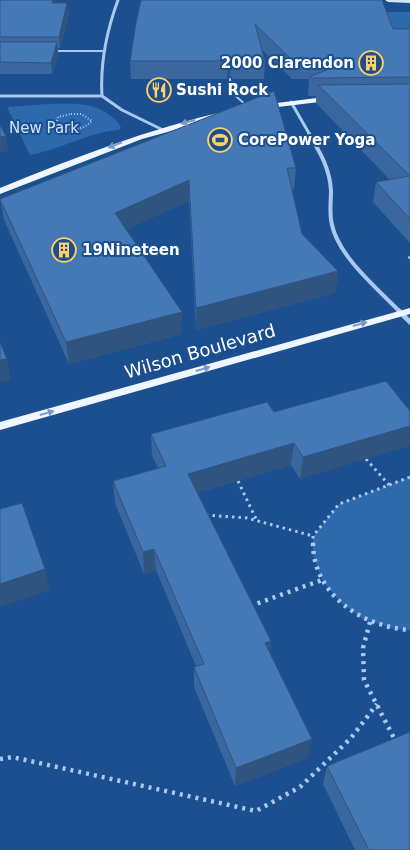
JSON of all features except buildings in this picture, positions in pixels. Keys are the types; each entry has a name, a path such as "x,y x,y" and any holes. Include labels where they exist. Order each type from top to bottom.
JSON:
{"main road":[{"path":"0,191 161,129 250,108 339,98"},
{"name":"Wilson Boulevard","path":"0,426 407,316"}],"street":[{"path":"102,96 100,84 118,0"},
{"path":"388,0 410,1"},
{"path":"0,96 102,96 122,110 161,129"},
{"path":"291,102 326,166 331,189 331,218 337,240 344,252 407,316"}],"lane":[{"path":"55,51 106,51"},
{"path":"230,79 232,92 250,108"}],"path":[{"path":"71,114 85,115 92,121 88,126 74,129 59,128 56,124 57,119 71,114"},
{"path":"366,459 390,485"},
{"path":"410,477 339,504 313,536 313,556 322,580 341,603 363,620 394,629 410,630"},
{"path":"238,481 256,519"},
{"path":"198,515 221,514 256,519 313,536"},
{"path":"247,607 322,580"},
{"path":"370,622 363,648 364,680 397,744"},
{"path":"0,758 12,757 256,811 300,786 351,738 377,704"}],"green space":[{"path":"378,12 410,12 410,44 334,32"},
{"name":"New Park","path":"81,104 96,108 114,118 121,128 30,155 7,107"},
{"path":"410,477 410,630 394,629 363,619 341,603 322,580 313,555 313,536 339,504"}],"place":[{"name":"2000 Clarendon","path":"371,63"},
{"name":"Sushi Rock","path":"159,90"},
{"name":"CorePower Yoga","path":"220,140"},
{"name":"19Nineteen","path":"64,250"}]}
